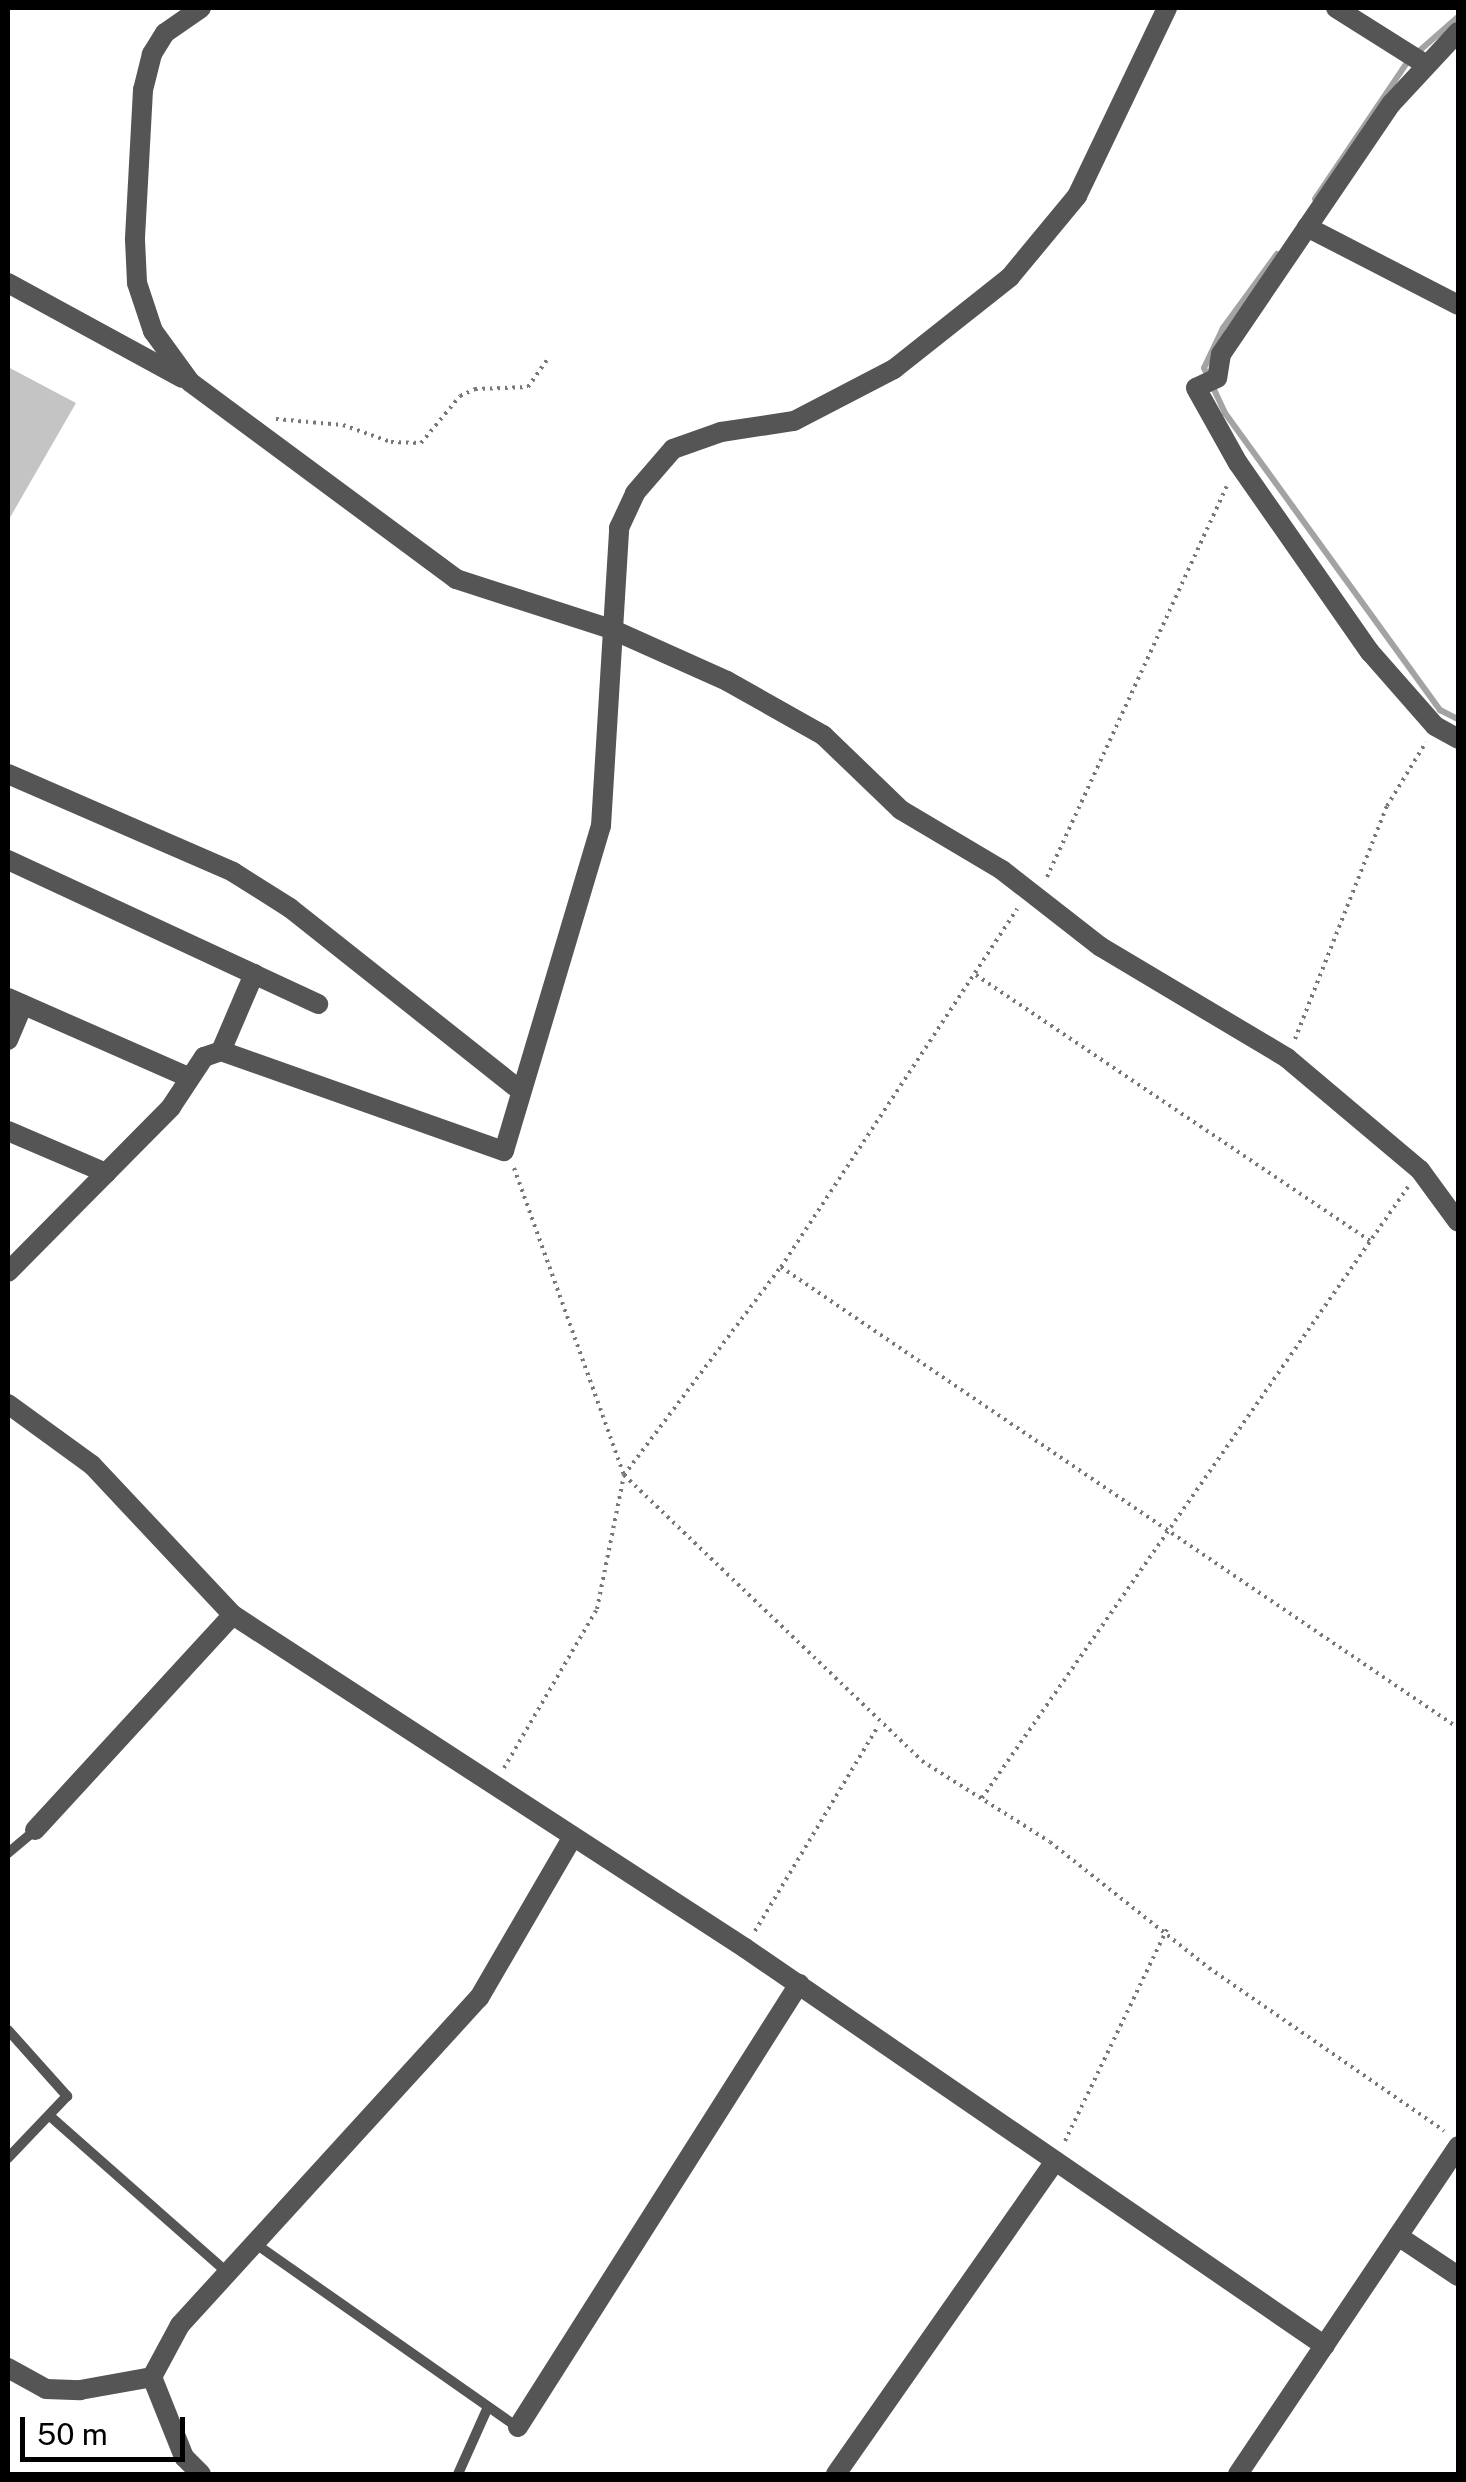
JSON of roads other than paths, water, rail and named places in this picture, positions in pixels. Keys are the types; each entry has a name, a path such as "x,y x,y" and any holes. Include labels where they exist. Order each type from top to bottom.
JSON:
{"street":[{"path":"190,382 153,331 137,284 135,240 143,90 152,54 166,32 201,8"},
{"path":"8,1272 171,1106 186,1076 204,1057 220,1051 504,1151 601,826 619,528 652,466 694,440 794,421 894,370 1010,277 1078,196 1168,8"},
{"path":"1336,8 1416,59"},
{"path":"1458,32 1416,59 1196,396 1370,652 1436,726 1458,739"},
{"path":"1308,227 1458,305"},
{"path":"8,283 190,382 456,579 611,629 727,682 822,735 902,810 1101,947 1287,1058 1420,1170 1458,1219"},
{"path":"8,774 262,890 350,950 521,1091"},
{"path":"8,860 318,1004"},
{"path":"220,1051 254,974"},
{"path":"8,1040 15,1001 186,1076"},
{"path":"8,1131 106,1173"},
{"path":"8,1404 92,1465 233,1615 494,1785 571,1840 745,1948 1325,2346"},
{"path":"35,1830 233,1615"},
{"path":"8,2368 46,2389 80,2390 152,2376 180,2326 226,2272 479,1998 571,1840"},
{"path":"518,2427 798,1984"},
{"path":"1238,2474 1458,2144"},
{"path":"836,2474 1055,2161"},
{"path":"1398,2236 1458,2276"},
{"path":"152,2376 184,2458 201,2474"}],"lane":[{"path":"8,1854 35,1830"},
{"path":"8,2030 67,2096 8,2158"},
{"path":"50,2117 226,2272"},
{"path":"253,2242 518,2427"},
{"path":"458,2474 488,2407"}],"waterway":[{"path":"1418,52 1458,17"},
{"path":"1315,199 1408,61"},
{"path":"1277,254 1223,328 1204,368 1225,413 1293,507 1440,710 1458,719"}]}
